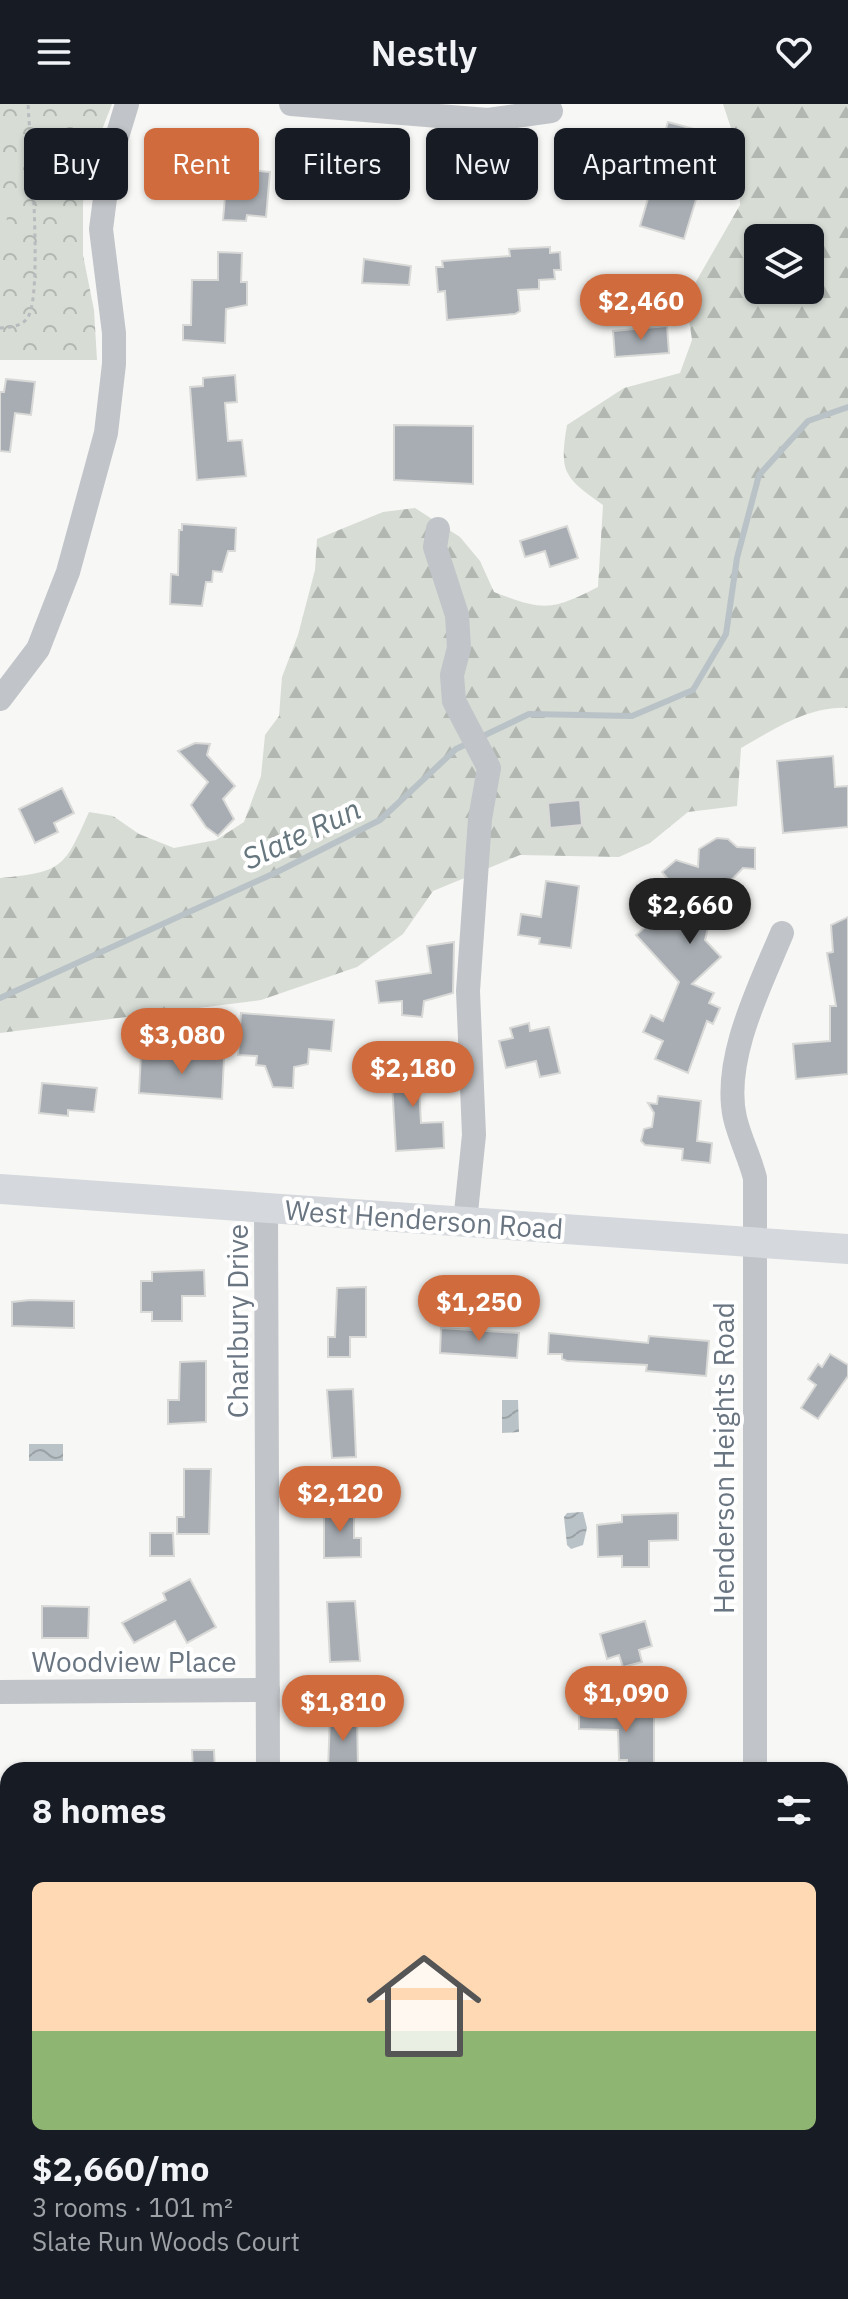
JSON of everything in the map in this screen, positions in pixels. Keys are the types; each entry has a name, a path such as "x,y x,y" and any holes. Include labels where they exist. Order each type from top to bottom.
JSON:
{"main road":[{"name":"West Henderson Road","path":"0,1189 848,1249"}],"street":[{"path":"0,699 38,649 68,572 106,433 114,376 114,333 101,229 110,160 127,104"},
{"path":"291,104 488,120 551,111"},
{"path":"438,529 435,547 457,615 459,648 452,675 454,701 489,768 480,819 468,991 474,1135 465,1222"},
{"name":"Henderson Heights Road","path":"755,1762 752,1242 755,1178 735,1117 733,1090 743,1030 782,933"},
{"name":"Charlbury Drive","path":"266,1208 268,1762"},
{"name":"Woodview Place","path":"0,1692 268,1690"}],"path":[{"path":"0,328 22,324 29,316 32,300 34,206 28,104"}],"green space":[{"path":"0,104 112,104 103,128 24,128 24,200 83,200 83,255 94,310 97,360 0,360"},
{"path":"723,104 848,104 848,708 820,710 806,715 741,748 737,806 688,812 650,843 619,857 520,855 433,891 403,934 357,967 261,1000 0,1033 0,878 37,873 59,864 73,845 89,812 113,816 139,834 174,848 216,840 244,822 261,776 265,735 279,716 282,677 298,635 315,570 317,539 383,512 415,508 460,537 480,561 494,592 525,603 547,606 569,601 598,587 603,505 572,480 567,472 564,454 567,425 624,388 680,373 692,340 686,299 740,205 740,200 745,200 745,128 731,128"},
{"path":"0,191 9,200 0,277"}],"water":[{"path":"502,1400 518,1400 519,1432 502,1433"},
{"path":"29,1444 63,1444 63,1461 29,1461"},
{"path":"583,1512 587,1528 583,1545 571,1549 567,1545 564,1517 567,1513"}],"building":[{"path":"668,122 690,128 666,128"},
{"path":"259,171 270,172 266,217 247,215 246,221 223,220 225,200 259,200"},
{"path":"648,200 696,200 684,239 640,226"},
{"path":"550,247 550,253 560,252 561,270 554,270 555,279 539,280 539,289 518,290 520,311 447,320 445,291 438,292 436,267 443,267 442,261 510,256 509,249"},
{"path":"218,252 242,253 241,282 247,282 247,305 226,309 225,343 183,340 183,325 191,325 192,280 218,280"},
{"path":"364,259 411,266 409,285 362,283"},
{"path":"667,326 669,353 615,357 613,331"},
{"path":"235,375 237,402 225,403 228,441 242,440 246,476 197,480 190,387 203,386 203,378"},
{"path":"6,379 35,382 31,415 15,413 10,452 0,451 0,392 4,392"},
{"path":"394,425 473,426 473,484 394,480"},
{"path":"182,524 236,528 235,551 228,551 222,572 213,571 212,582 206,582 202,606 170,604 171,574 178,575 179,530 182,530"},
{"path":"567,526 578,558 550,567 545,551 525,557 520,541"},
{"path":"195,743 210,744 207,755 235,786 223,799 234,819 218,836 206,827 191,805 208,782 178,751"},
{"path":"833,756 835,787 848,786 848,827 783,833 777,761"},
{"path":"62,788 74,813 54,823 58,832 35,843 19,809"},
{"path":"580,800 582,825 550,828 548,803"},
{"path":"717,838 728,839 737,847 755,848 755,869 743,868 700,913 708,928 705,940 721,957 692,984 714,993 709,1003 720,1008 713,1024 707,1021 688,1073 655,1059 663,1041 643,1032 651,1015 663,1021 679,982 636,935 670,905 655,889 667,878 662,872 676,860 698,867 699,849"},
{"path":"546,881 579,886 571,948 539,944 540,938 518,935 521,914 541,917"},
{"path":"848,917 848,1074 796,1079 793,1044 830,1041 830,1006 836,1006 827,953 833,952 831,925"},
{"path":"454,942 453,993 424,1001 422,1017 402,1015 402,1001 379,1003 376,981 431,973 427,946"},
{"path":"241,1013 334,1020 331,1051 309,1049 308,1064 294,1067 293,1088 273,1087 265,1066 256,1065 257,1056 238,1055"},
{"path":"529,1023 530,1031 549,1027 560,1073 540,1077 536,1061 506,1068 499,1041 513,1038 510,1028"},
{"path":"141,1053 224,1058 222,1099 139,1093"},
{"path":"431,1063 432,1087 419,1088 421,1123 443,1122 444,1148 396,1151 391,1066"},
{"path":"42,1083 97,1088 94,1112 68,1110 68,1116 39,1113"},
{"path":"658,1096 701,1101 697,1141 712,1143 710,1163 682,1160 683,1149 645,1145 641,1141 644,1129 652,1127 654,1113 648,1103 657,1104"},
{"path":"204,1270 205,1296 182,1296 182,1321 152,1321 152,1312 141,1312 141,1281 152,1281 152,1272"},
{"path":"366,1287 366,1337 350,1337 350,1357 328,1357 328,1337 335,1337 337,1288"},
{"path":"74,1301 74,1328 12,1326 12,1302"},
{"path":"441,1328 519,1333 517,1358 440,1353"},
{"path":"549,1333 648,1343 649,1336 709,1341 706,1376 646,1371 647,1365 567,1361 562,1359 562,1354 548,1354"},
{"path":"830,1354 848,1365 848,1376 818,1419 801,1408 816,1385 808,1379 818,1364 822,1367"},
{"path":"206,1361 206,1422 168,1424 168,1400 179,1400 180,1362"},
{"path":"353,1389 356,1457 332,1458 327,1390"},
{"path":"184,1469 211,1469 209,1534 177,1534 177,1517 184,1517"},
{"path":"324,1508 354,1508 354,1538 361,1538 361,1557 324,1558"},
{"path":"678,1513 678,1540 649,1541 649,1567 622,1567 622,1556 598,1557 597,1525 622,1522 622,1515"},
{"path":"150,1533 173,1533 174,1556 150,1556"},
{"path":"190,1579 216,1627 187,1643 175,1621 134,1643 122,1623 166,1600 163,1593"},
{"path":"355,1601 360,1661 330,1662 327,1602"},
{"path":"42,1606 89,1607 88,1638 42,1638"},
{"path":"645,1621 652,1646 639,1650 642,1662 623,1667 619,1655 607,1659 600,1634"},
{"path":"579,1709 654,1711 654,1762 619,1760 618,1730 579,1729"},
{"path":"357,1715 358,1762 328,1762 330,1716"},
{"path":"192,1750 214,1750 215,1762 193,1762"}],"waterway":[{"name":"Slate Run","path":"481,737 529,714 632,716 693,690 726,634 737,558 759,475 808,421 848,407"},
{"name":"Slate Run","path":"0,998 277,872 380,820 456,749 471,742"}]}
